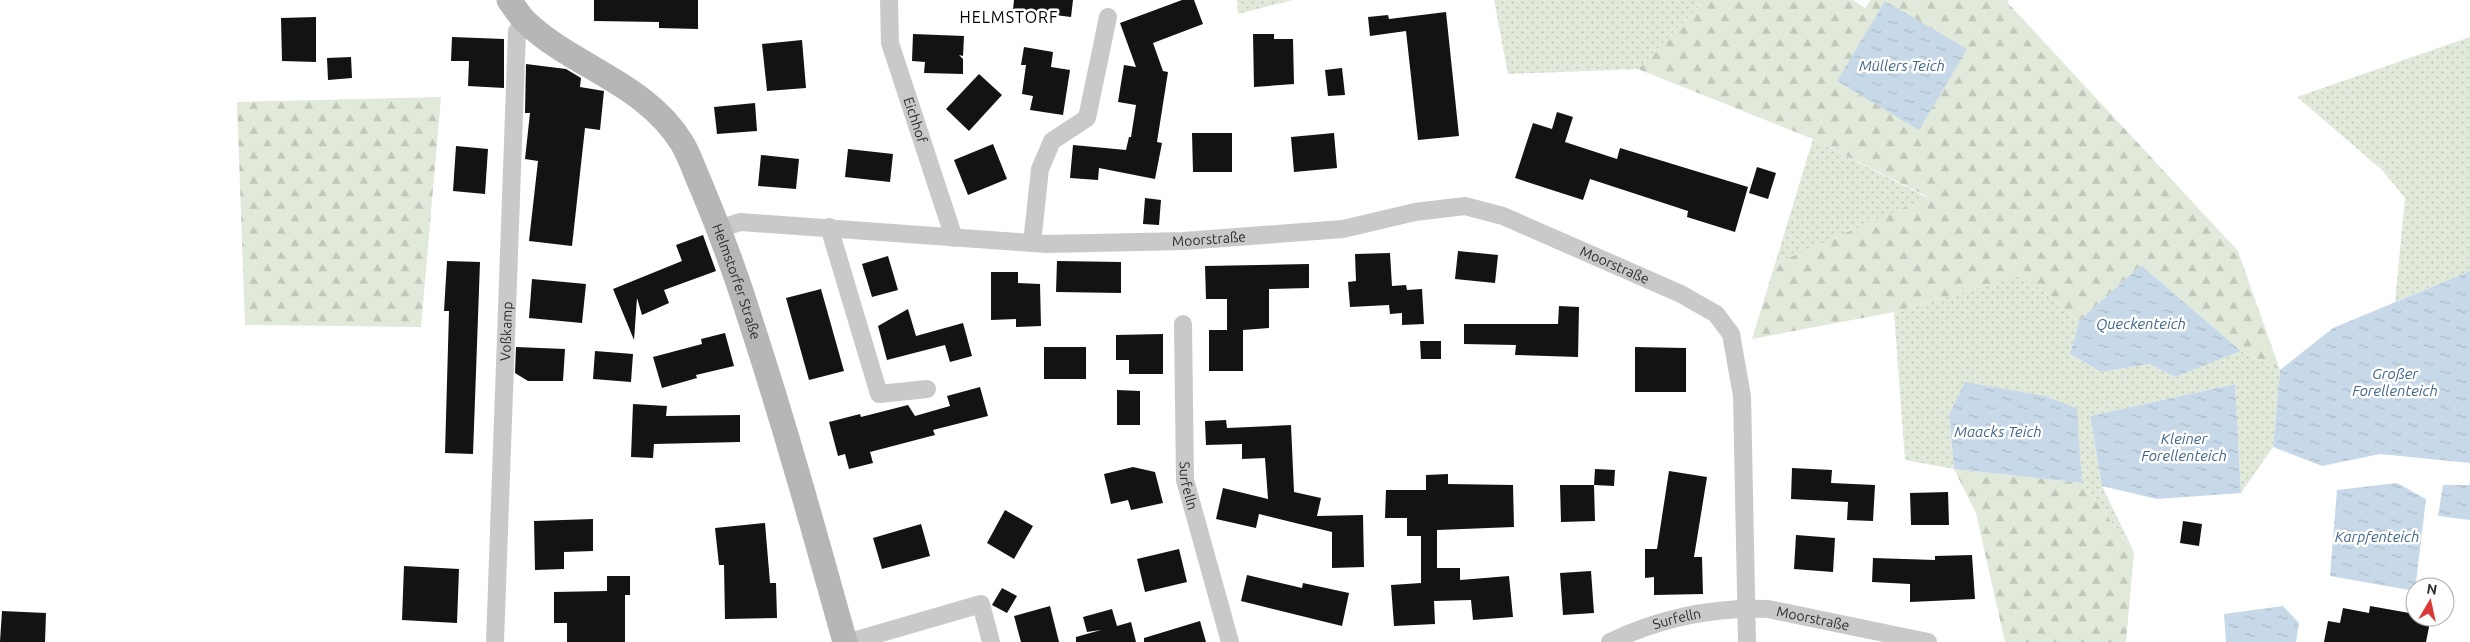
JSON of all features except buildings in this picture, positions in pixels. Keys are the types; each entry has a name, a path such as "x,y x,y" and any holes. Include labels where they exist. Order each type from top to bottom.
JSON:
{"main road":[{"name":"Helmstorfer Straße","path":"509,0 526,22 565,52 612,78 655,108 682,143 719,229 741,288 787,434 845,642"}],"street":[{"name":"Eichhof","path":"889,0 890,42 954,238"},
{"path":"1032,243 1040,169 1052,140 1087,118 1108,17"},
{"name":"Voßkamp","path":"495,642 517,31 526,22"},
{"name":"Moorstraße","path":"719,229 740,222 1032,243 1184,241 1343,229 1416,212 1465,206 1503,216 1681,294 1716,314 1731,334 1742,396 1746,608 1768,609 1928,642"},
{"path":"829,227 879,394 927,389"},
{"name":"Surfelln","path":"1183,324 1185,480 1230,642"},
{"path":"850,642 981,604 991,642"},
{"path":"1746,608 1747,642"},
{"name":"Surfelln","path":"1610,642 1643,627 1680,616 1746,608"}],"green space":[{"path":"1237,0 1292,0 1238,14"},
{"path":"1494,0 1705,0 1638,69 1508,74"},
{"path":"1705,0 1853,0 1865,8 1871,0 2009,0 2007,2 2238,251 2280,370 2241,351 2141,265 2079,321 2023,275 1894,312 1752,339 1775,264 1928,197 1813,139 1638,69"},
{"path":"2470,37 2470,271 2395,302 2405,198 2382,170 2297,97"},
{"path":"441,97 421,327 245,325 237,102"},
{"path":"1813,139 1928,198 1775,264"},
{"path":"2023,275 2079,321 2070,354 2101,372 2149,364 2175,377 2241,351 2280,370 2273,447 2241,493 2235,384 2090,416 2102,486 2134,552 2082,483 2076,408 2044,396 1949,415 1954,469 1905,460 1894,312"},
{"path":"1954,469 2082,483 2134,552 2126,642 2005,642 1976,513"}],"water":[{"name":"Müllers Teich","path":"1885,1 1967,49 1919,130 1837,81"},
{"name":"Queckenteich","path":"2141,265 2241,351 2175,377 2149,364 2101,372 2070,354 2079,321"},
{"name":"Großer Forellenteich","path":"2470,271 2470,463 2380,454 2322,466 2273,447 2280,370 2333,328"},
{"name":"Maacks Teich","path":"1965,382 2044,396 2077,408 2082,483 1954,469 1949,415"},
{"name":"Kleiner Forellenteich","path":"2235,384 2241,493 2157,499 2102,486 2090,416"},
{"name":"Karpfenteich","path":"2397,483 2426,499 2417,577 2405,577 2405,589 2330,576 2337,490"},
{"path":"2443,485 2470,485 2470,520 2438,516"},
{"path":"2283,606 2299,623 2296,642 2226,642 2224,614"}],"district":[{"name":"HELMSTORF","path":"1009,17"}]}
